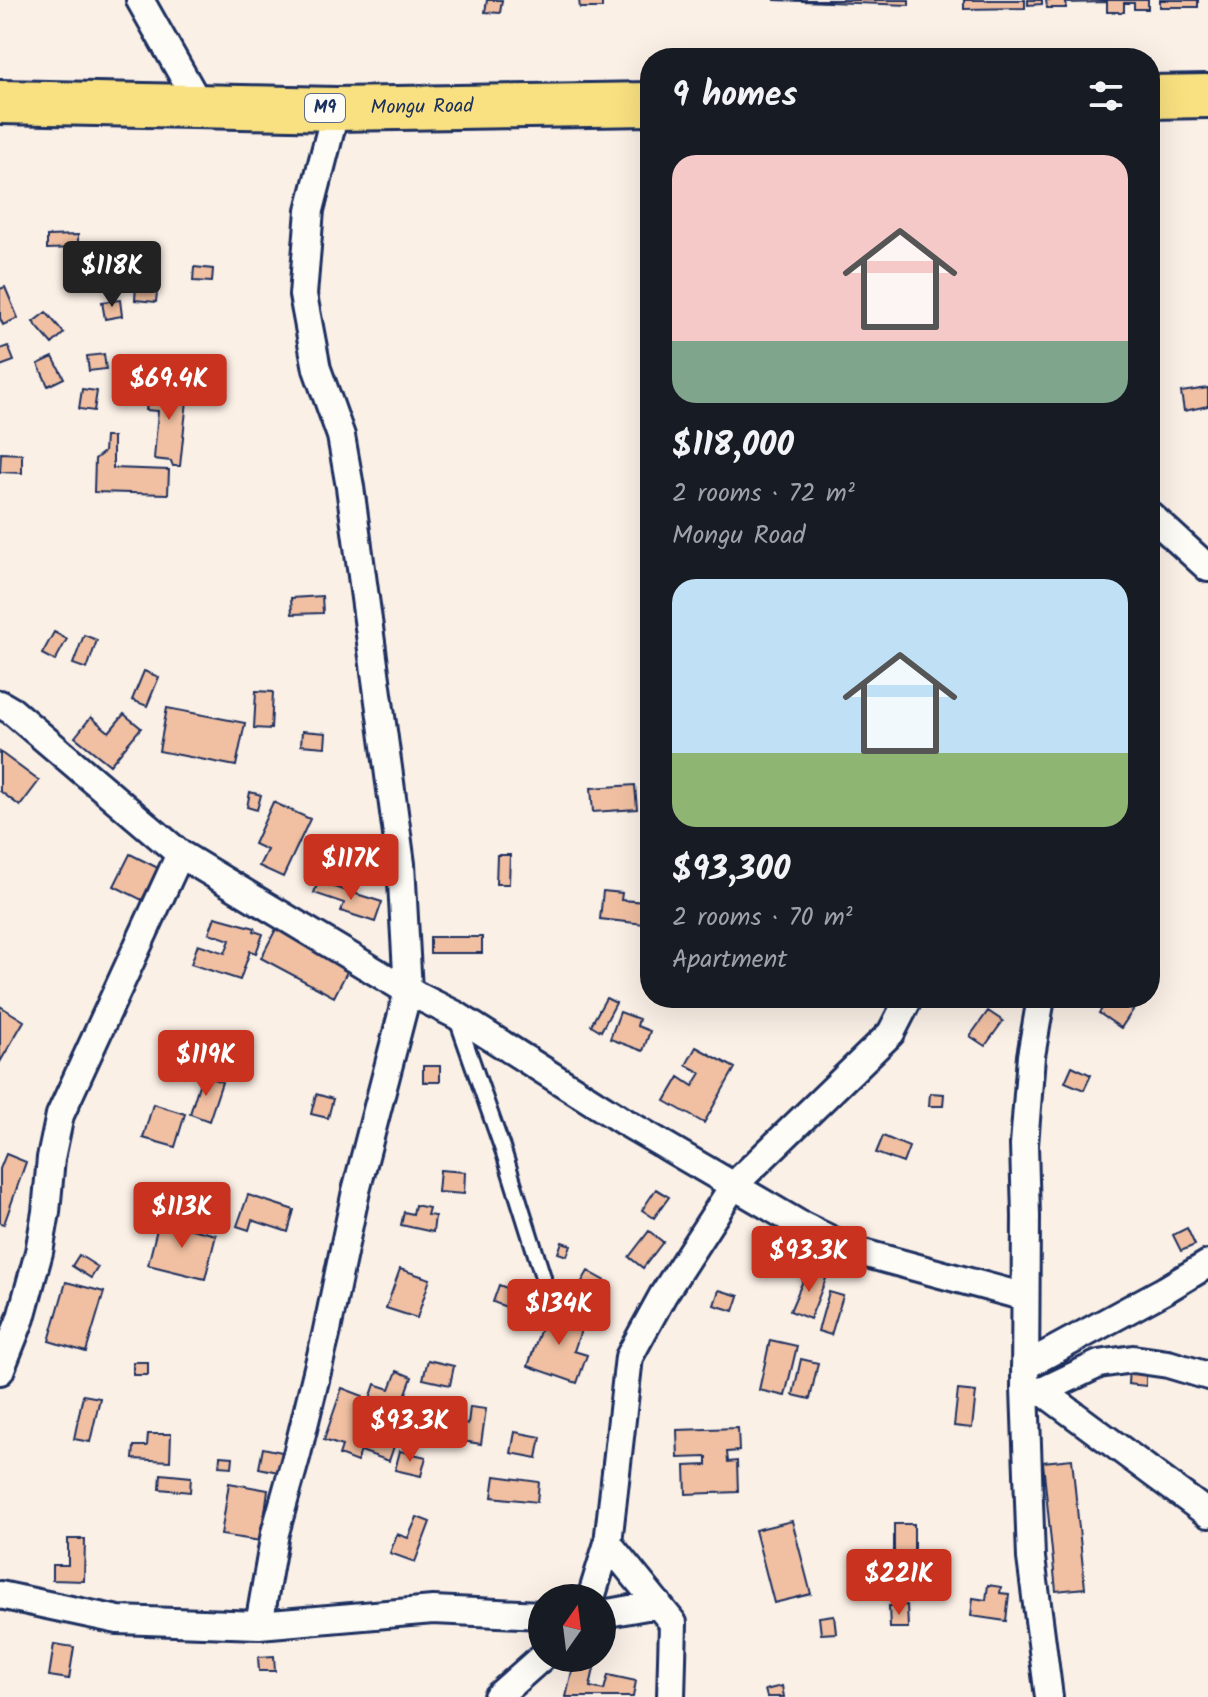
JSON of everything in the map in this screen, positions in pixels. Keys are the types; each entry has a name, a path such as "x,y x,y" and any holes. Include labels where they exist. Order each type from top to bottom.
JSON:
{"main road":[{"path":"1160,97 1208,96"},
{"name":"Mongu Road","path":"0,102 336,109 640,104"}],"street":[{"path":"140,0 200,106"},
{"path":"259,1625 275,1533 326,1335 356,1191 408,991 401,864 350,487 341,436 317,369 303,295 310,210 336,109"},
{"path":"1160,524 1208,568"},
{"path":"0,704 180,854 408,991 456,1015 623,1121 799,1224 852,1250 1025,1297"},
{"path":"0,1371 21,1318 39,1252 60,1115 180,854"},
{"path":"595,1584 608,1543 629,1357 663,1295 734,1185 891,1033 904,1008"},
{"path":"1039,1008 1031,1056 1024,1145 1025,1297 1031,1382 1031,1558 1049,1697"},
{"path":"1031,1382 1208,1264"},
{"path":"1031,1382 1099,1364 1133,1359 1168,1364 1208,1376"},
{"path":"1031,1382 1208,1514"},
{"path":"608,1543 673,1623 671,1697"},
{"path":"0,1595 118,1620 259,1625 433,1610 528,1614"},
{"path":"616,1612 658,1604"},
{"path":"497,1697 528,1669"}],"lane":[{"path":"456,1015 543,1277"}],"building":[{"path":"487,0 502,0 500,13 485,12"},
{"path":"579,0 602,0 602,8 580,8"},
{"path":"774,0 909,0 909,5"},
{"path":"964,0 1025,0 1025,8 964,9"},
{"path":"1028,0 1042,0 1042,4 1028,5"},
{"path":"1046,0 1148,0 1148,9 1134,9 1134,3 1124,3 1124,12 1107,12 1107,2 1066,3 1066,8 1047,8"},
{"path":"1160,0 1198,0 1198,7 1160,7"},
{"path":"78,235 78,248 47,249 47,236"},
{"path":"138,259 160,261 156,302 135,300"},
{"path":"194,267 213,269 212,282 193,281"},
{"path":"5,287 18,318 3,325 0,318 0,289"},
{"path":"120,300 122,316 105,319 102,302"},
{"path":"46,312 64,333 52,344 33,322"},
{"path":"8,346 14,361 0,366 0,349"},
{"path":"104,354 106,369 89,371 87,356"},
{"path":"53,357 64,378 48,386 38,364"},
{"path":"149,387 188,391 180,466 173,466 171,461 154,459 158,411 146,410"},
{"path":"1208,388 1208,406 1184,411 1181,392"},
{"path":"82,389 97,391 94,411 79,409"},
{"path":"105,437 113,437 113,468 169,470 168,494 94,492 95,459 104,452"},
{"path":"1,453 22,454 22,473 0,472"},
{"path":"322,596 323,613 292,614 291,598"},
{"path":"54,632 67,639 55,661 42,654"},
{"path":"84,635 97,640 87,669 73,664"},
{"path":"144,671 159,677 147,706 132,700"},
{"path":"256,691 273,692 271,729 254,728"},
{"path":"167,708 245,723 236,766 159,751"},
{"path":"124,714 141,728 110,765 75,737 91,717 109,732"},
{"path":"302,731 326,733 325,747 301,745"},
{"path":"0,752 39,781 20,806 0,791"},
{"path":"635,785 637,809 593,812 591,788"},
{"path":"250,792 261,795 257,810 247,807"},
{"path":"273,802 310,819 283,877 259,866 267,850 254,844"},
{"path":"130,854 158,868 142,900 114,886"},
{"path":"497,855 510,855 509,884 496,884"},
{"path":"318,882 382,902 375,922 341,911 344,903 314,893"},
{"path":"603,891 622,893 621,900 640,902 640,924 600,919"},
{"path":"215,917 255,928 254,931 263,934 256,953 250,951 240,980 191,964 198,944 225,953 230,940 209,933"},
{"path":"277,927 350,966 334,997 261,958"},
{"path":"430,937 482,937 482,953 430,953"},
{"path":"606,998 616,1003 601,1031 591,1025"},
{"path":"0,1006 24,1021 0,1062"},
{"path":"1103,1008 1134,1008 1121,1028 1099,1013"},
{"path":"988,1011 1003,1021 985,1046 970,1036"},
{"path":"620,1012 639,1019 637,1026 650,1031 643,1051 610,1039"},
{"path":"696,1047 735,1068 704,1123 665,1101 679,1077 693,1086 701,1073 686,1065"},
{"path":"423,1066 440,1066 440,1082 423,1082"},
{"path":"1072,1066 1091,1075 1084,1090 1065,1082"},
{"path":"202,1075 222,1082 209,1121 190,1114"},
{"path":"930,1093 944,1094 943,1106 929,1106"},
{"path":"316,1094 333,1099 328,1118 311,1114"},
{"path":"153,1104 185,1114 175,1147 143,1138"},
{"path":"883,1136 909,1147 903,1163 876,1153"},
{"path":"6,1154 26,1162 4,1224 0,1223 0,1169"},
{"path":"440,1170 465,1172 464,1194 438,1192"},
{"path":"656,1189 669,1197 654,1218 642,1210"},
{"path":"248,1195 294,1210 288,1232 252,1220 249,1230 237,1226"},
{"path":"415,1205 429,1208 427,1215 435,1216 433,1232 401,1225 404,1212 413,1214"},
{"path":"159,1221 216,1235 205,1279 148,1265"},
{"path":"1187,1228 1195,1245 1181,1251 1173,1235"},
{"path":"649,1231 663,1242 643,1268 629,1257"},
{"path":"562,1242 571,1245 567,1256 558,1253"},
{"path":"79,1255 98,1267 91,1278 72,1266"},
{"path":"400,1269 430,1279 417,1318 386,1308"},
{"path":"808,1269 827,1276 810,1319 790,1311"},
{"path":"588,1271 611,1284 603,1298 580,1285"},
{"path":"66,1282 104,1292 86,1352 49,1341"},
{"path":"499,1285 528,1296 522,1313 493,1302"},
{"path":"719,1290 739,1296 734,1311 714,1305"},
{"path":"829,1292 843,1296 831,1335 818,1331"},
{"path":"548,1308 584,1321 574,1351 587,1355 577,1383 528,1366"},
{"path":"770,1340 797,1346 785,1396 759,1390"},
{"path":"801,1359 818,1363 810,1399 793,1395"},
{"path":"428,1360 454,1366 450,1385 423,1379"},
{"path":"133,1362 148,1362 148,1375 133,1375"},
{"path":"1129,1367 1146,1368 1146,1386 1128,1384"},
{"path":"397,1371 412,1377 400,1410 370,1399 375,1384 390,1389"},
{"path":"342,1388 363,1396 358,1408 402,1423 389,1461 361,1451 357,1462 339,1455 342,1446 324,1440"},
{"path":"958,1390 976,1392 972,1428 954,1426"},
{"path":"83,1395 100,1398 90,1442 74,1439"},
{"path":"470,1407 486,1409 481,1444 450,1439 452,1422 468,1424"},
{"path":"738,1428 739,1451 727,1452 728,1462 737,1461 738,1492 686,1494 685,1466 707,1465 707,1457 678,1458 677,1430"},
{"path":"515,1432 541,1437 537,1458 511,1453"},
{"path":"148,1434 171,1434 170,1461 133,1459 134,1446 147,1446"},
{"path":"263,1448 282,1452 278,1472 259,1468"},
{"path":"400,1451 426,1457 421,1476 395,1470"},
{"path":"220,1456 233,1457 232,1467 219,1466"},
{"path":"1072,1459 1085,1588 1056,1591 1043,1462"},
{"path":"161,1474 191,1477 190,1492 160,1489"},
{"path":"495,1476 539,1482 537,1502 492,1497"},
{"path":"229,1483 268,1490 261,1541 221,1535"},
{"path":"417,1517 430,1522 415,1562 390,1553 397,1534 408,1538"},
{"path":"792,1521 811,1594 774,1603 755,1530"},
{"path":"894,1524 914,1524 914,1562 894,1562"},
{"path":"68,1539 85,1539 84,1581 52,1580 52,1565 68,1565"},
{"path":"988,1585 1001,1587 1000,1593 1009,1594 1006,1621 971,1616 973,1598 986,1600"},
{"path":"907,1605 908,1628 890,1628 889,1606"},
{"path":"834,1615 836,1633 821,1634 819,1617"},
{"path":"54,1644 74,1647 69,1679 49,1676"},
{"path":"274,1656 275,1671 259,1671 258,1657"},
{"path":"572,1672 593,1672 590,1687 604,1690 608,1675 636,1681 633,1697 566,1697"},
{"path":"782,1686 784,1697 767,1697 765,1690"}]}
